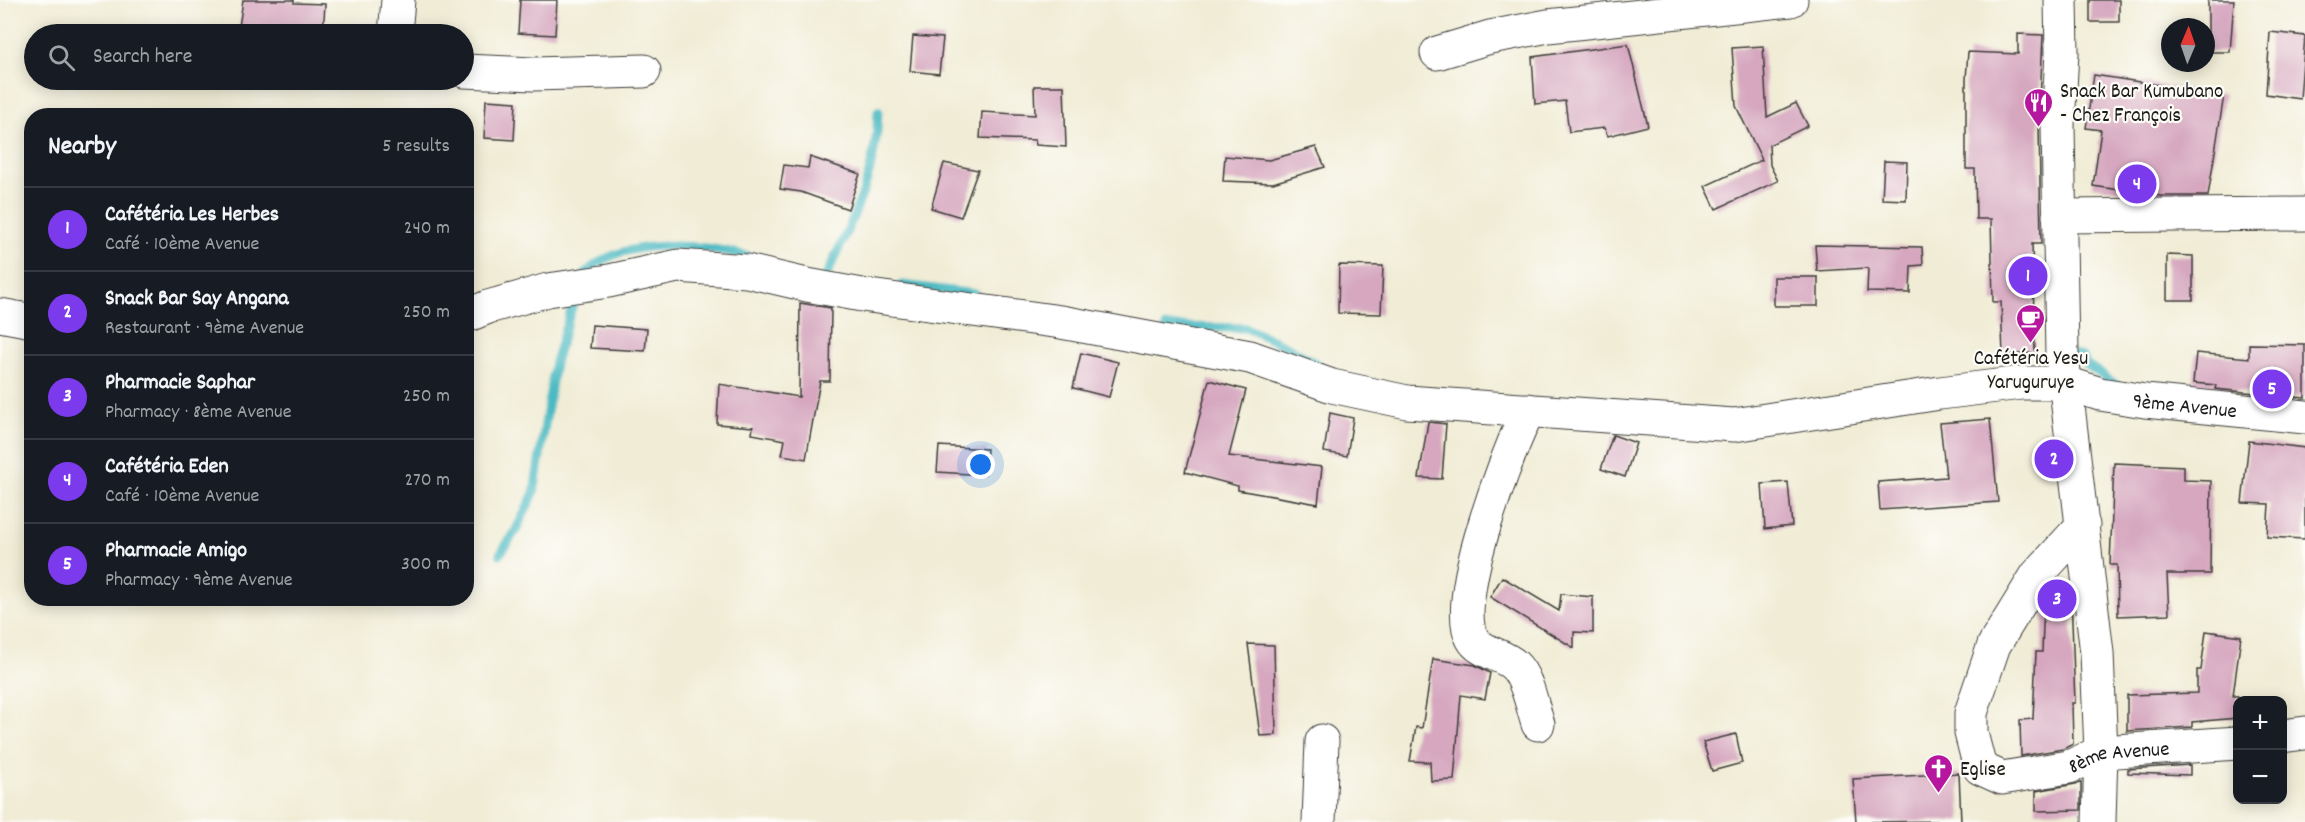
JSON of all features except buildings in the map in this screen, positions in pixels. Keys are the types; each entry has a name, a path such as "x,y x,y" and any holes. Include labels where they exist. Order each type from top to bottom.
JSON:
{"street":[{"path":"396,24 398,0"},
{"path":"1437,53 1490,37 1548,26 1791,0"},
{"path":"2061,0 2070,216 2064,367 2097,653 2101,752 2098,822"},
{"path":"474,71 533,74 644,71"},
{"path":"2070,216 2305,214"},
{"name":"9ème Avenue","path":"474,313 488,307 569,287 609,282 678,266 747,271 818,287 1062,322 1250,357 1369,396 1407,402 1734,425 1940,393 2021,383 2064,367 2100,394 2145,401 2305,417"},
{"path":"0,315 24,320"},
{"path":"1528,410 1508,455 1486,525 1468,593 1467,618 1468,630 1473,641 1503,657 1520,671 1538,724"},
{"name":"8ème Avenue","path":"2083,525 2037,575 1994,645 1974,704 1971,733 1980,768 2002,778 2069,768 2101,752 2233,742"},
{"path":"2287,735 2305,733"},
{"path":"1319,822 1322,741"}],"waterway":[{"path":"825,278 853,217 868,177 877,134 878,111"},
{"path":"586,273 601,261 641,248 686,246 748,256"},
{"path":"902,285 975,294"},
{"path":"500,554 515,532 534,493 555,362 577,291"},
{"path":"1166,327 1246,328 1290,348 1322,367"},
{"path":"2035,372 2075,355 2083,357 2086,364 2115,384"}],"place":[{"name":"Snack Bar Kumubano - Chez François","path":"2039,128"},
{"name":"Cafétéria Eden","path":"2137,184"},
{"name":"Cafétéria Les Herbes","path":"2028,276"},
{"name":"Cafétéria Yesu Yaruguruye","path":"2031,344"},
{"name":"Pharmacie Amigo","path":"2272,389"},
{"name":"Snack Bar Say Angana","path":"2054,459"},
{"name":"Pharmacie Saphar","path":"2057,599"},
{"name":"Eglise","path":"1939,794"}]}
